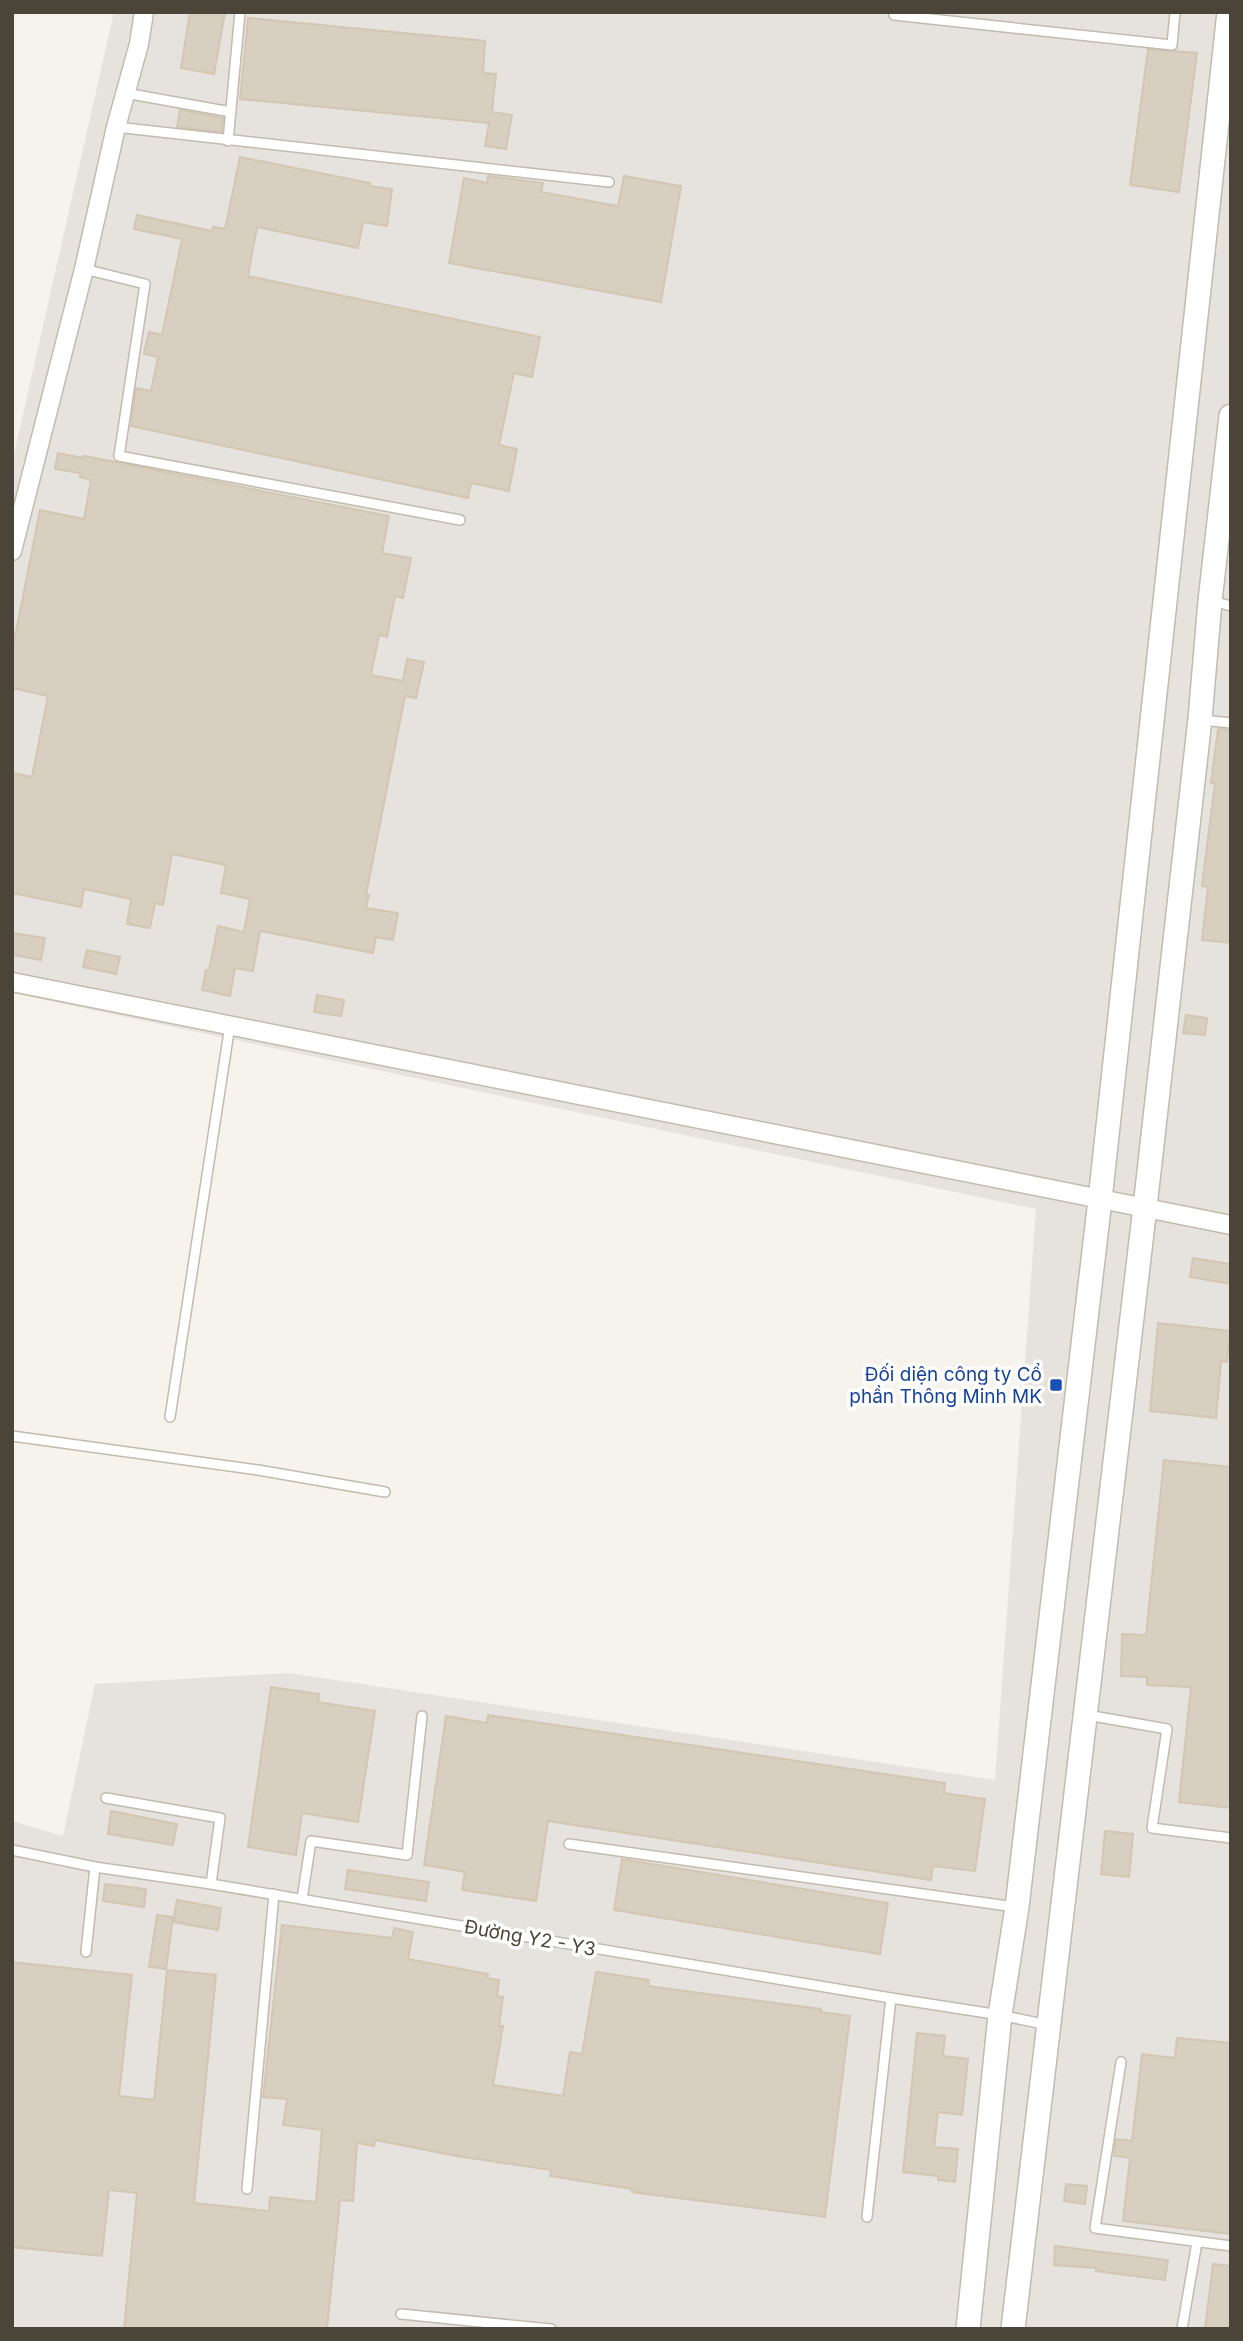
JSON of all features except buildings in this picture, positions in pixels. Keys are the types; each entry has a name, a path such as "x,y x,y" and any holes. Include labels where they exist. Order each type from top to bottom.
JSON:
{"street":[{"path":"12,551 84,269 116,127 139,44 144,12"},
{"path":"968,2329 1000,2015 1017,1907 1100,1199 1230,12"},
{"path":"1013,2329 1200,719 1220,603 1231,416"},
{"path":"12,982 1231,1225"}],"lane":[{"path":"228,141 240,12"},
{"path":"894,15 1172,45 1175,12"},
{"path":"125,93 231,112"},
{"path":"116,127 609,182"},
{"path":"84,269 145,284 119,456 460,520"},
{"path":"1200,719 1231,723"},
{"path":"170,1417 230,1026"},
{"path":"12,1436 258,1470 384,1492"},
{"path":"1086,1715 1167,1729 1152,1828 1231,1838"},
{"path":"302,1899 311,1841 407,1855 422,1716"},
{"path":"106,1798 220,1818 211,1884"},
{"path":"569,1844 1017,1907"},
{"name":"Đường Y2 - Y3","path":"12,1850 95,1867 274,1894 1048,2025"},
{"path":"86,1952 95,1867"},
{"path":"247,2189 274,1894"},
{"path":"867,2217 891,1998"},
{"path":"1121,2062 1096,2228 1231,2246"},
{"path":"1182,2329 1197,2242"},
{"path":"401,2314 551,2329"}],"shaded area":[{"path":"114,12 1231,12 1231,2329 12,2329 12,1821 63,1836 95,1684 289,1673 995,1780 1036,1209 12,993 12,463"}],"place":[{"name":"Đối diện công ty Cổ phần Thông Minh MK","path":"1056,1385"}]}
